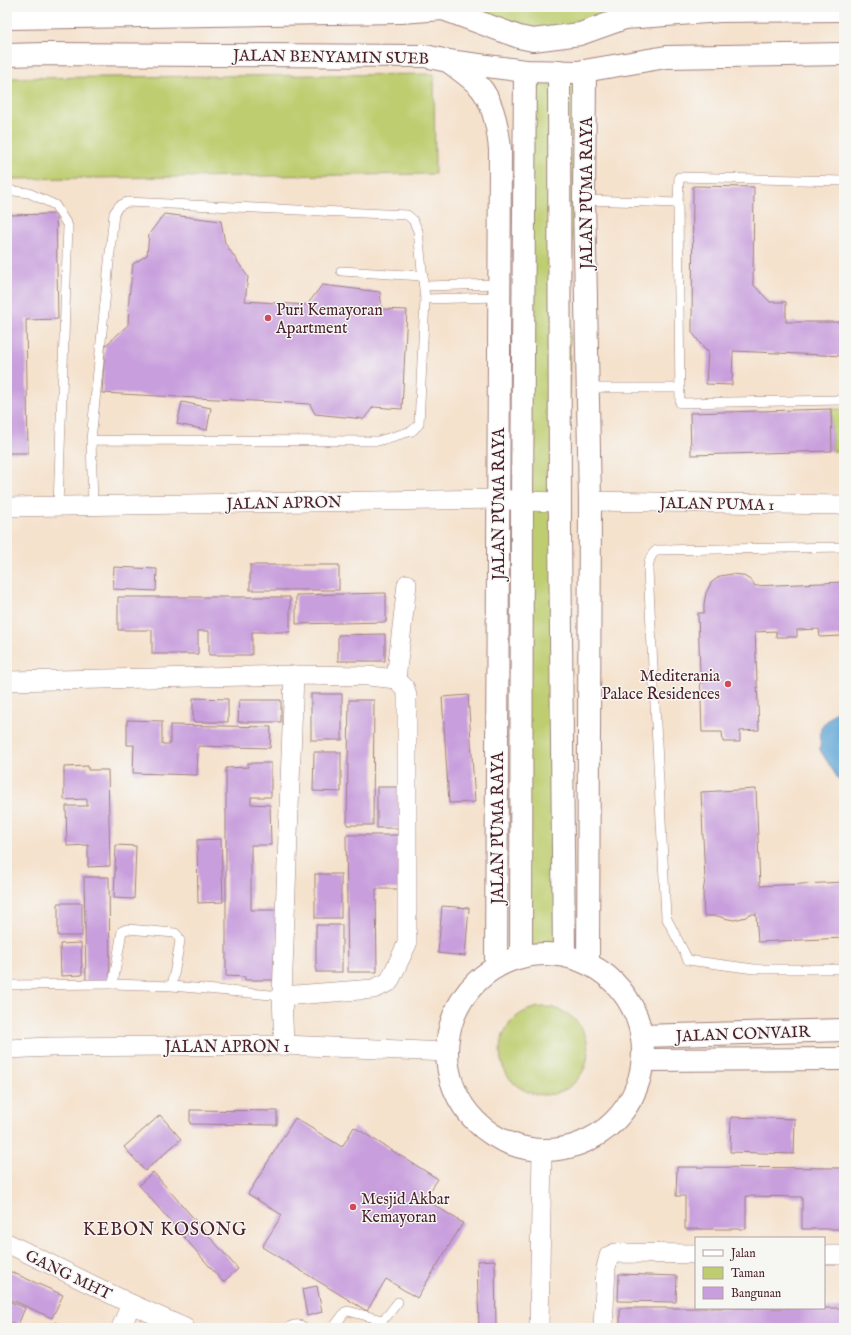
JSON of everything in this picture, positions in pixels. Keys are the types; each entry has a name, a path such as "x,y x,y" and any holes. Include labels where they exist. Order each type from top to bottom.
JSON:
{"street":[{"path":"604,7 625,18"},
{"path":"7,18 401,12 444,8 519,37 533,40 580,34 625,18 720,11 844,10"},
{"path":"819,10 844,18"},
{"name":"JALAN BENYAMIN SUEB","path":"7,55 425,56 448,61 525,71 585,72 666,57 844,54"},
{"name":"JALAN PUMA RAYA","path":"448,61 480,87 490,104 497,126 500,149 496,967"},
{"name":"JALAN PUMA RAYA","path":"521,956 525,71"},
{"name":"JALAN PUMA RAYA","path":"559,71 560,502 564,955"},
{"name":"JALAN PUMA RAYA","path":"585,72 584,200 590,501 588,963"},
{"name":"JALAN APRON","path":"7,507 499,499 560,502"},
{"name":"JALAN PUMA 1","path":"590,501 844,505"},
{"path":"396,679 407,584"},
{"path":"284,1045 282,996 294,675"},
{"path":"7,681 294,675 369,676 396,679 405,688 407,696 407,944 389,982 373,989 282,996"},
{"path":"549,953 564,955 588,963 606,974 622,990 633,1008 639,1022 642,1036 643,1060 640,1078 633,1096 623,1112 610,1125 595,1136 578,1144 560,1149 542,1150 520,1147 500,1139 483,1128 468,1112 456,1094 450,1073 447,1052 451,1027 460,1002 476,982 496,967 521,956 549,953"},
{"name":"JALAN CONVAIR","path":"642,1036 844,1030"},
{"name":"JALAN APRON 1","path":"7,1049 284,1045 447,1052"},
{"name":"JALAN CONVAIR","path":"643,1060 844,1059"},
{"path":"539,1328 542,1150"},
{"name":"GANG MHT","path":"7,1243 131,1304 185,1328"},
{"path":"604,1328 606,1263 609,1256 615,1253 695,1254"},
{"path":"825,1255 844,1255"},
{"name":"GANG MHT","path":"121,1328 131,1304"}],"lane":[{"path":"844,181 679,177 678,203 680,403 844,400"},
{"path":"7,190 29,193 55,205 68,226 58,506"},
{"path":"584,200 678,203"},
{"path":"91,440 378,441 412,431 419,424 425,299 418,231 413,220 407,215 127,202 119,206 114,213 91,440 93,506"},
{"path":"341,271 423,276"},
{"path":"424,286 500,290"},
{"path":"425,299 500,290"},
{"path":"588,388 680,388"},
{"path":"844,547 657,550 651,557 648,570 666,916 688,960 754,969 844,969"},
{"path":"113,984 122,930 127,929 174,933 178,936 180,941 172,986"},
{"path":"7,985 113,984 172,986 282,996"},
{"path":"333,1328 345,1312 348,1311 382,1320 398,1302"},
{"path":"288,1328 293,1325 301,1325 305,1328"}],"green space":[{"path":"446,7 612,7 625,18 555,38"},
{"path":"525,71 578,72 565,503 564,955 534,954 521,956"},
{"path":"434,74 435,174 7,179 7,78"},
{"path":"831,409 844,409 844,451 832,451"},
{"path":"535,1007 553,1007 569,1014 581,1026 588,1042 588,1060 581,1076 569,1088 553,1095 535,1095 519,1088 507,1076 500,1060 500,1042 507,1026 519,1014"}],"water":[{"path":"838,708 844,709 844,784 839,780 820,750 821,728"}],"building":[{"path":"693,186 754,187 753,284 770,302 786,302 786,322 844,322 844,356 733,351 732,385 706,384 708,351 705,350 692,332"},
{"path":"56,214 58,319 26,320 28,453 7,453 7,215"},
{"name":"Puri Kemayoran Apartment","path":"164,214 221,221 225,243 248,277 245,301 307,305 322,285 380,292 382,309 407,310 402,409 373,407 364,419 315,414 310,404 102,393 105,346 128,325 129,298 133,264 147,255 149,234"},
{"path":"182,402 211,408 207,430 177,424"},
{"path":"831,409 832,451 691,455 690,413"},
{"path":"250,565 339,565 339,590 250,590"},
{"path":"114,567 157,569 156,591 113,589"},
{"name":"Mediterania Palace Residences","path":"732,574 742,575 752,581 755,586 844,582 844,628 841,628 841,636 820,637 819,629 797,630 797,637 776,637 776,631 755,632 759,730 740,731 740,742 723,742 722,732 702,732 698,613 704,613 706,593 711,583 720,576"},
{"path":"386,593 386,622 296,624 296,595"},
{"path":"118,597 290,597 290,632 252,632 252,655 209,655 209,631 198,631 198,654 152,654 152,630 118,630"},
{"path":"385,634 385,661 338,661 338,635"},
{"path":"311,694 342,694 342,740 311,740"},
{"path":"468,695 475,802 449,803 442,697"},
{"path":"193,698 228,699 228,722 193,722"},
{"path":"239,700 281,700 281,722 238,722"},
{"path":"349,700 374,700 373,825 347,825"},
{"path":"127,720 162,721 162,744 170,744 170,725 271,727 270,748 198,746 197,775 133,773 134,745 127,745"},
{"path":"314,752 341,752 341,792 313,791"},
{"path":"248,763 271,763 271,797 251,797 251,804 270,805 271,845 251,845 251,910 278,910 278,980 245,980 245,977 226,976 226,768 248,767"},
{"path":"88,766 88,770 108,770 110,866 88,867 88,845 67,846 66,806 87,806 87,799 64,800 64,767"},
{"path":"377,787 404,787 404,828 377,828"},
{"path":"756,789 760,886 844,882 844,938 758,942 756,914 749,914 746,917 734,920 718,916 704,916 703,892 705,880 701,792"},
{"path":"346,835 404,835 405,889 376,889 377,972 348,972"},
{"path":"221,839 223,902 198,903 197,840"},
{"path":"116,845 136,846 134,899 114,898"},
{"path":"315,874 341,874 341,918 315,918"},
{"path":"84,877 109,877 110,981 86,982"},
{"path":"58,903 82,903 82,936 58,936"},
{"path":"442,906 469,908 465,956 438,953"},
{"path":"316,925 342,925 342,972 316,972"},
{"path":"81,943 82,975 61,976 60,944"},
{"path":"190,1110 277,1111 277,1125 190,1124"},
{"path":"160,1115 181,1139 145,1171 124,1147"},
{"path":"731,1117 795,1119 794,1154 730,1152"},
{"name":"Mesjid Akbar Kemayoran","path":"295,1118 342,1147 354,1127 438,1179 425,1199 463,1223 417,1298 386,1279 367,1311 262,1247 282,1215 248,1194"},
{"path":"677,1167 844,1168 844,1229 802,1229 802,1197 746,1196 746,1229 685,1229 685,1196 676,1196"},
{"path":"153,1172 238,1269 223,1282 139,1185"},
{"path":"495,1260 496,1328 479,1328 477,1261"},
{"path":"7,1270 63,1295 52,1318 7,1298"},
{"path":"619,1274 677,1276 676,1302 618,1301"},
{"path":"317,1286 322,1312 307,1316 302,1289"},
{"path":"7,1300 25,1308 18,1325 7,1320"},
{"path":"620,1308 844,1308 844,1328 620,1328"},
{"path":"55,1322 67,1328 52,1328"}],"place":[{"name":"Puri Kemayoran Apartment","path":"268,318"},
{"name":"Mediterania Palace Residences","path":"728,684"},
{"name":"Mesjid Akbar Kemayoran","path":"353,1207"}],"district":[{"name":"KEBON KOSONG","path":"165,1229"}]}
